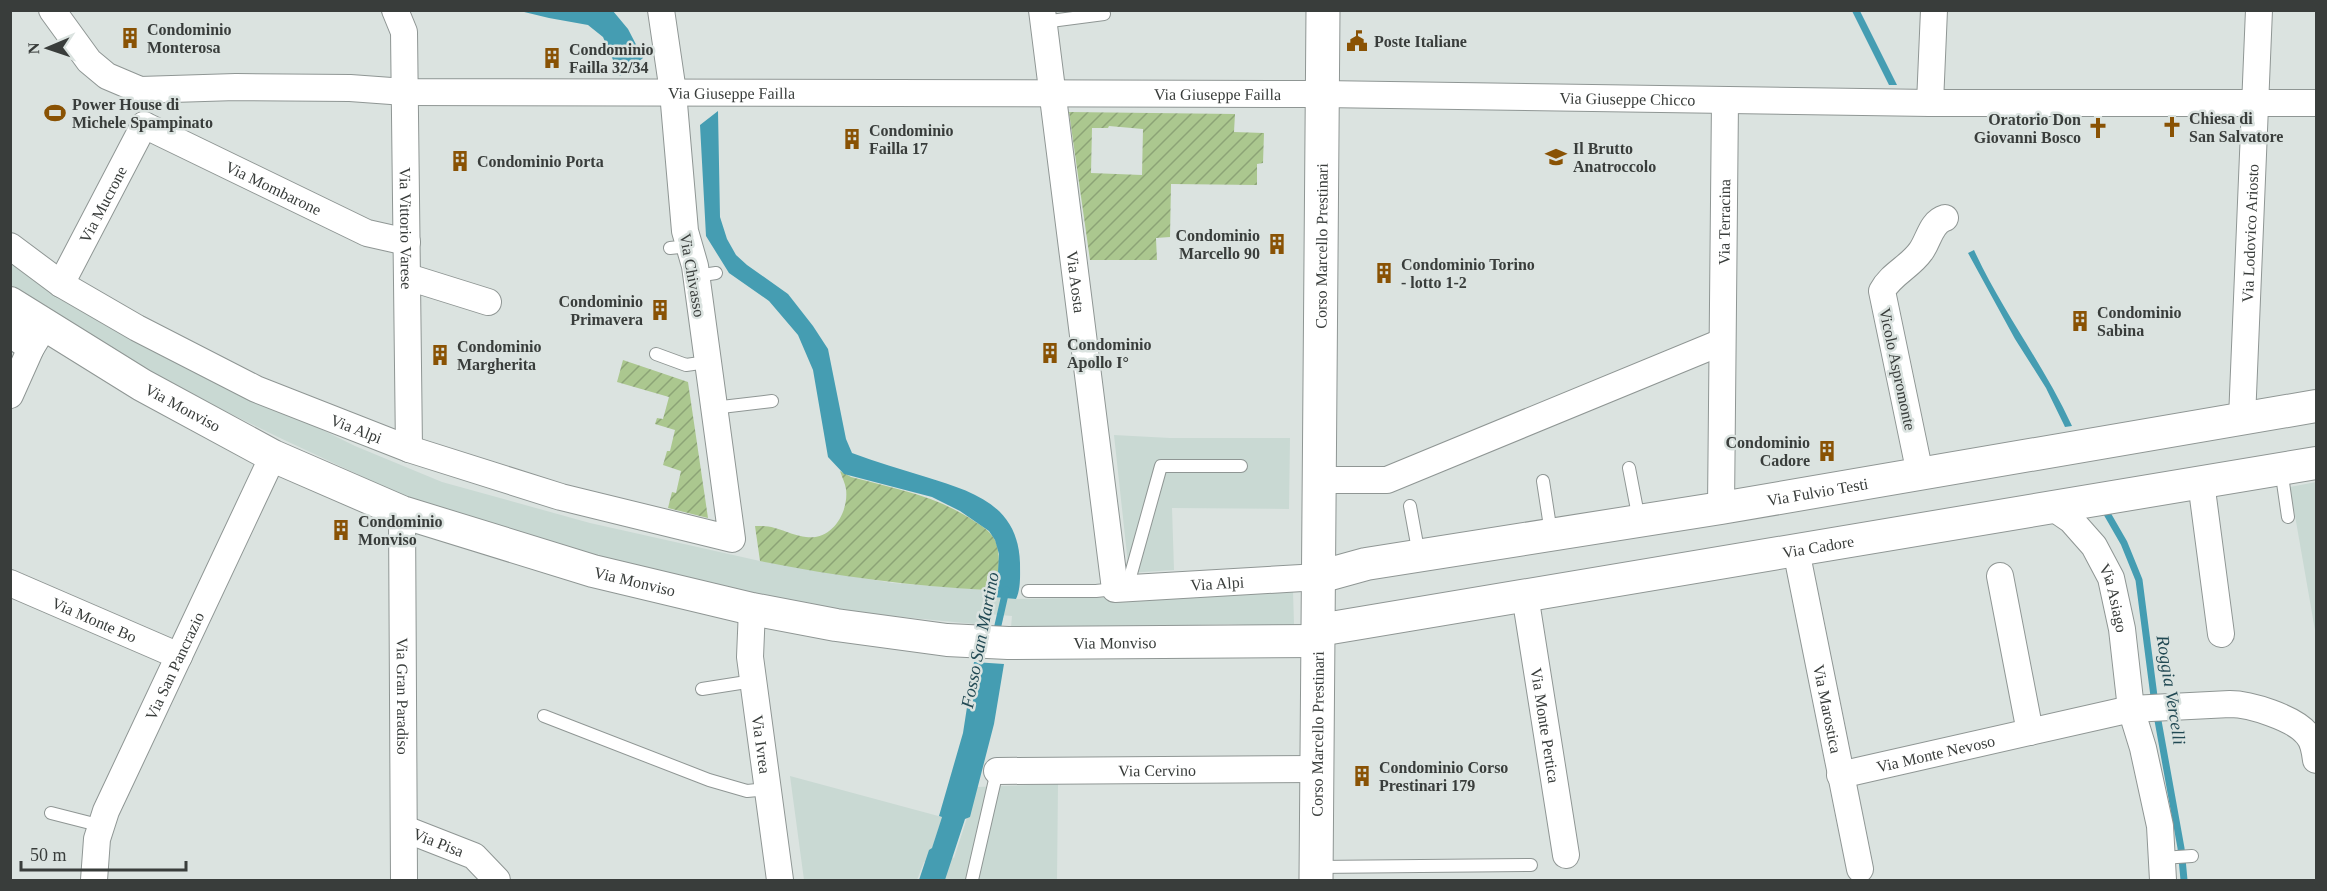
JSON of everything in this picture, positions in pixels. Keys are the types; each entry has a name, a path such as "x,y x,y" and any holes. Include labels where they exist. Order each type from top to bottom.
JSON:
{"main road":[{"name":"Corso Marcello Prestinari","path":"1316,874 1323,10"}],"street":[{"path":"52,10 89,61 107,76 140,90 144,125"},
{"name":"Via Vittorio Varese","path":"395,10 404,32 409,449"},
{"name":"Via Chivasso","path":"662,10 673,92 678,242 706,275 707,362 732,539"},
{"path":"1930,103 1934,10"},
{"name":"Via Lodovico Ariosto","path":"2242,419 2259,10"},
{"name":"Via Aosta","path":"1042,16 1121,588"},
{"name":"Via Giuseppe Failla","path":"140,90 236,87 338,88 405,92 1322,94"},
{"name":"Via Giuseppe Chicco","path":"1322,94 1930,103 2316,103"},
{"name":"Via Terracina","path":"1721,508 1725,100"},
{"name":"Via Mombarone","path":"144,125 367,233 407,242"},
{"name":"Via Mucrone","path":"61,284 144,125"},
{"name":"Vicolo Aspromonte","path":"1920,474 1882,291 1887,282 1914,262 1927,244 1935,223 1945,218"},
{"name":"Via Alpi","path":"10,246 61,284 137,328 256,389 409,449 561,497 732,539"},
{"path":"408,277 489,302"},
{"name":"Via Monviso","path":"10,303 29,336 142,385 273,456 402,512 593,572 752,609 836,625 947,639 994,643 1318,635"},
{"path":"10,395 29,336"},
{"path":"1320,480 1387,480 1722,342"},
{"name":"Via Fulvio Testi","path":"1319,576 1366,564 1721,508 2316,406"},
{"name":"Via San Pancrazio","path":"94,880 97,839 106,811 273,456"},
{"name":"Via Cadore","path":"1318,635 1524,595 2316,463"},
{"path":"2201,482 2221,634"},
{"name":"Via Asiago","path":"2052,507 2072,520 2094,546 2111,578 2122,629 2148,708 2156,802 2166,865"},
{"name":"Via Gran Paradiso","path":"402,512 404,880"},
{"name":"Via Marostica","path":"1796,550 1860,869"},
{"name":"Via Alpi","path":"1121,588 1319,576"},
{"path":"2000,576 2030,732"},
{"name":"Via Monte Bo","path":"10,583 178,656"},
{"name":"Via Monte Pertica","path":"1524,595 1566,855"},
{"name":"Via Ivrea","path":"752,609 749,638 753,681 780,880"},
{"path":"2148,708 2243,704 2299,727 2307,734 2316,760"},
{"name":"Via Monte Nevoso","path":"1840,775 2148,708"},
{"name":"Via Cervino","path":"998,771 1317,769"},
{"name":"Via Pisa","path":"405,829 474,856 497,880"}],"lane":[{"path":"1042,16 1104,14"},
{"path":"656,354 686,365 707,362"},
{"path":"713,408 771,401"},
{"path":"1028,591 1096,591 1121,588 1161,466 1241,466"},
{"path":"1629,468 1639,521"},
{"path":"2281,469 2288,517"},
{"path":"1543,481 1552,535"},
{"path":"1410,506 1419,555"},
{"path":"702,689 753,681"},
{"path":"544,716 709,780 747,791 768,789"},
{"path":"972,880 998,771"},
{"path":"51,813 102,825"},
{"path":"2166,865 2190,856"},
{"path":"1316,874 1531,865"}],"shaded area":[{"path":"10,261 171,355 355,446 442,482 590,523 760,561 893,583 987,590 992,591 993,597 1016,599 1193,596 1293,591 1294,624 1282,627 1228,624 1067,629 1011,627 1012,616 988,614 985,625 808,608 555,548 425,506 147,373 52,314 11,285"},
{"path":"1114,435 1170,438 1290,438 1289,509 1172,508 1174,570 1129,573"},
{"path":"2316,482 2316,636 2290,487"},
{"path":"790,776 942,817 932,849 954,858 977,787 1058,784 1057,880 945,880 948,870 924,862 917,880 804,880"}],"green space":[{"path":"1069,112 1235,114 1234,132 1264,133 1263,163 1257,164 1257,185 1171,184 1170,237 1156,238 1157,260 1090,260","holes":["1109,126 1143,129 1142,175 1091,173 1092,128 1108,128"]},
{"path":"623,360 688,382 708,518 668,508 672,492 676,493 681,471 663,465 667,451 670,451 675,430 655,424 657,418 663,419 669,397 617,382"},
{"path":"840,471 851,477 930,499 959,512 980,525 991,534 997,544 998,576 987,576 987,590 873,580 760,561 755,526 770,527 806,537 815,537 831,530 845,507 846,487"}],"water":[{"path":"520,11 613,11 628,29 643,58 620,76 603,37 588,25"},
{"path":"1852,11 1860,11 1897,85 1889,85"},
{"path":"718,111 720,217 727,239 736,255 747,265 788,294 828,349 846,439 852,453 961,489 990,504 1002,514 1011,527 1017,543 1020,577 1016,599 993,597 997,589 999,554 995,540 989,531 960,511 932,497 844,474 828,457 813,370 798,335 769,301 729,273 706,236 700,125"},
{"path":"1974,250 2072,426 2065,427 2046,388 2015,339 1968,253"},
{"path":"974,662 1004,664 994,724 970,817 965,819 945,880 919,880 942,817 939,816 963,733"}],"waterway":[{"name":"Roggia Vercelli","path":"2105,510 2124,543 2139,580 2155,704 2181,848 2184,880"},
{"name":"Fosso San Martino","path":"996,634 1006,590"}],"place":[{"name":"Condominio Monterosa","path":"130,38"},
{"name":"Poste Italiane","path":"1357,41"},
{"name":"Condominio Failla 32/34","path":"552,58"},
{"name":"Power House di Michele Spampinato","path":"55,113"},
{"name":"Chiesa di San Salvatore","path":"2172,127"},
{"name":"Oratorio Don Giovanni Bosco","path":"2098,128"},
{"name":"Condominio Failla 17","path":"852,139"},
{"name":"Il Brutto Anatroccolo","path":"1556,157"},
{"name":"Condominio Porta","path":"460,161"},
{"name":"Condominio Marcello 90","path":"1277,244"},
{"name":"Condominio Torino - lotto 1-2","path":"1384,273"},
{"name":"Condominio Primavera","path":"660,310"},
{"name":"Condominio Sabina","path":"2080,321"},
{"name":"Condominio Apollo I°","path":"1050,353"},
{"name":"Condominio Margherita","path":"440,355"},
{"name":"Condominio Cadore","path":"1827,451"},
{"name":"Condominio Monviso","path":"341,530"},
{"name":"Condominio Corso Prestinari 179","path":"1362,776"}]}
